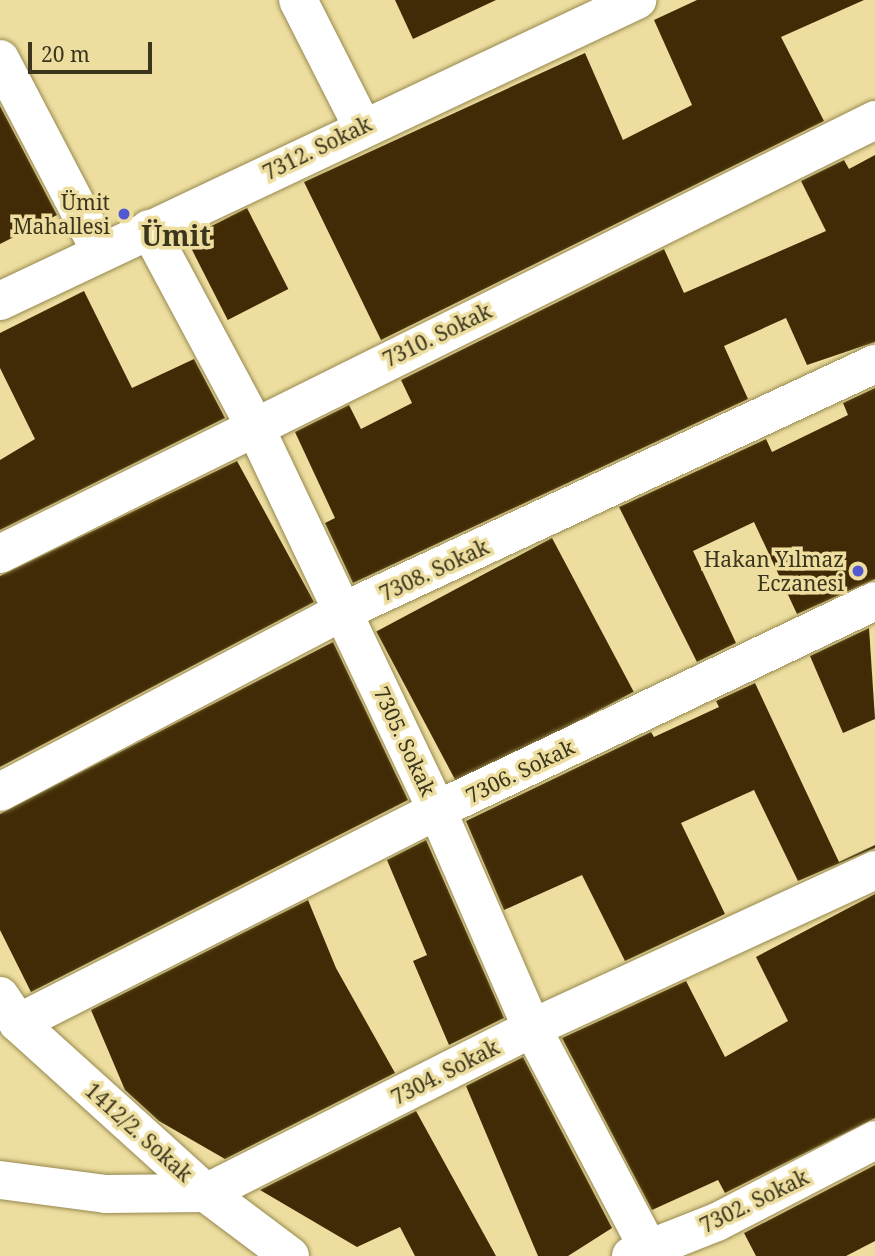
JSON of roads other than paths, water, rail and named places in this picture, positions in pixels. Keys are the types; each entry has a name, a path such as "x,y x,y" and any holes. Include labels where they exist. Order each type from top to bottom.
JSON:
{"street":[{"path":"298,0 362,126"},
{"name":"7312. Sokak","path":"0,301 362,126 637,0"},
{"path":"0,59 101,253"},
{"name":"7310. Sokak","path":"0,554 254,425 875,120"},
{"name":"7305. Sokak","path":"149,229 254,425 344,611 437,810 532,1028 644,1253"},
{"name":"7308. Sokak","path":"0,792 344,611 875,364"},
{"name":"7306. Sokak","path":"9,1009 437,810 875,601"},
{"name":"7304. Sokak","path":"0,1180 106,1194 206,1193 532,1028 875,870"},
{"name":"1412/2. Sokak","path":"9,1009 206,1193 290,1256"},
{"name":"7302. Sokak","path":"644,1253 717,1222 875,1140"}],"place":[{"name":"Ümit Mahallesi","path":"124,214"},
{"name":"Hakan Yılmaz Eczanesi","path":"858,571"}],"district":[{"name":"Ümit","path":"176,235"}]}
